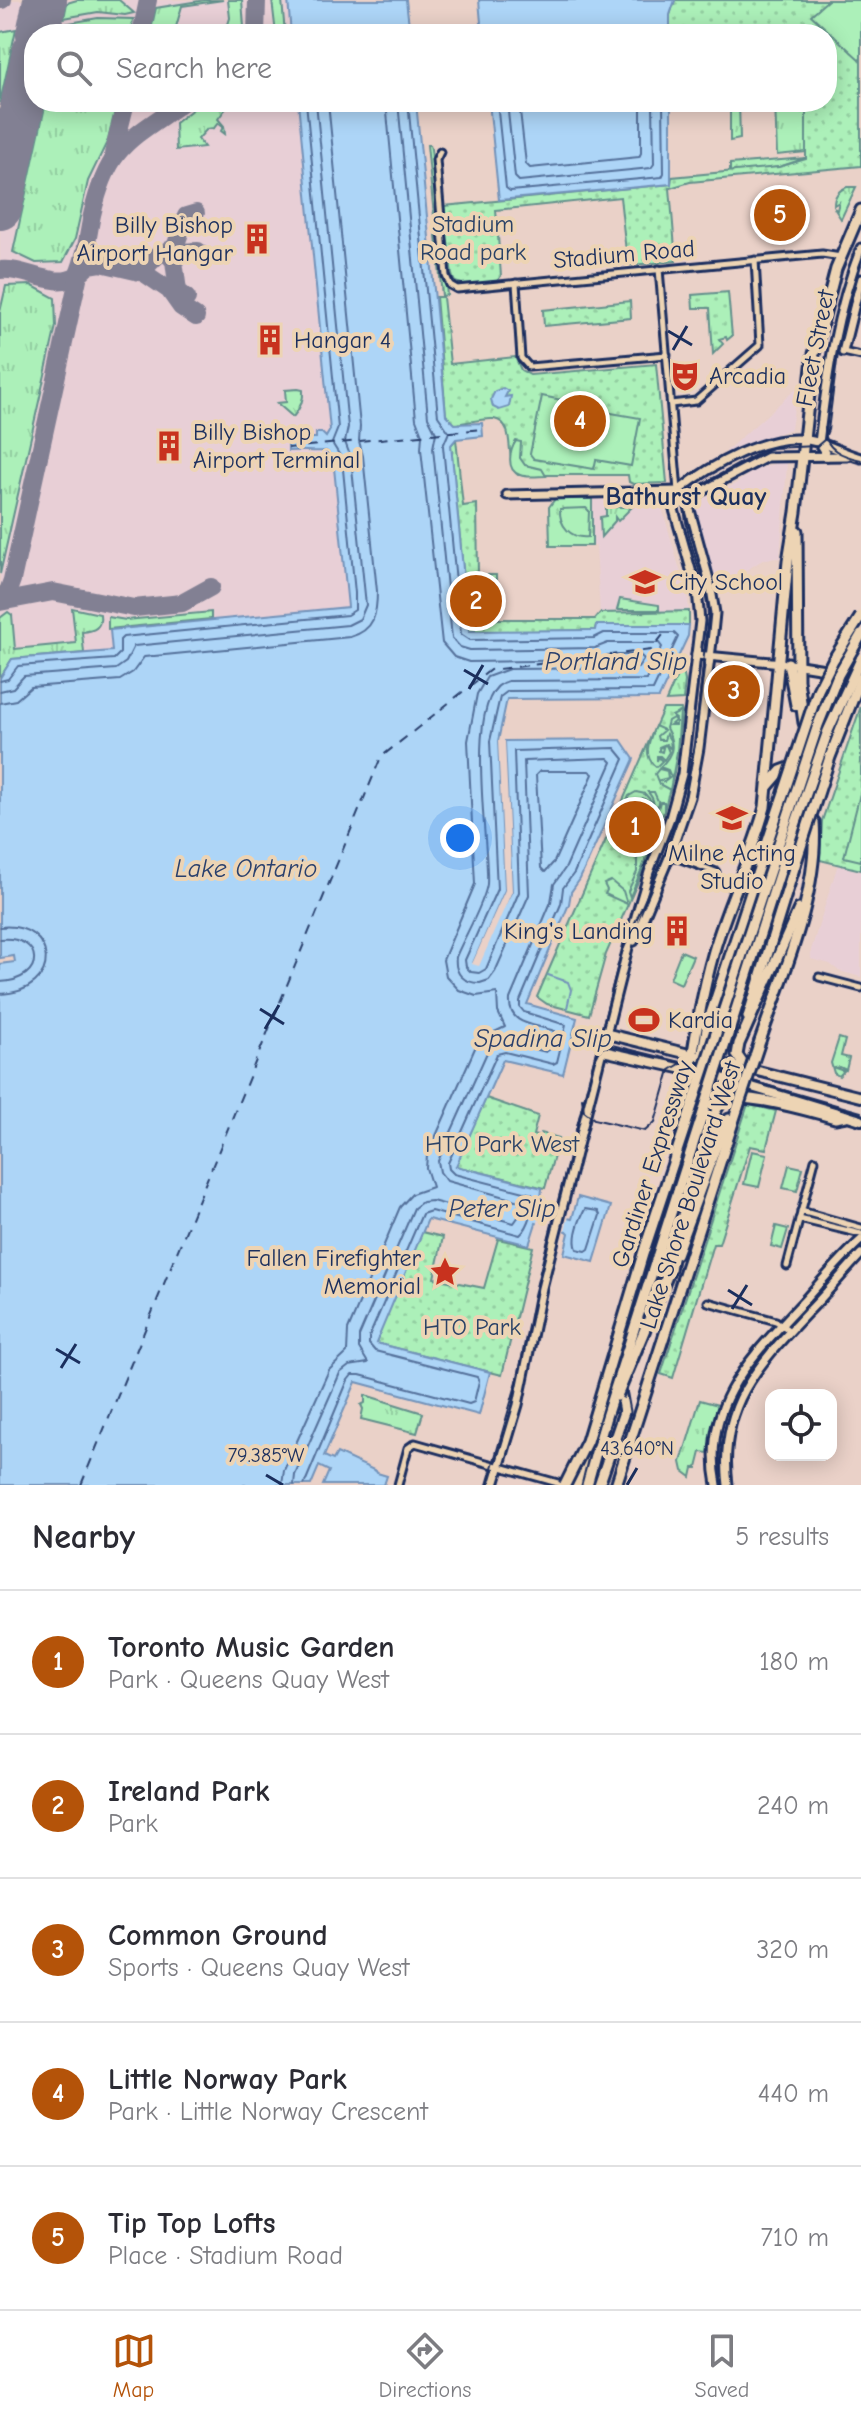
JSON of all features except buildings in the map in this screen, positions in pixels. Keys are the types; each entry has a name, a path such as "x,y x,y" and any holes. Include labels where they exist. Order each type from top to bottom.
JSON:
{"highway":[{"name":"Lake Shore Boulevard West","path":"804,723 789,663 788,561 813,358 841,257 861,210"},
{"name":"Lake Shore Boulevard West","path":"569,1485 587,1428 615,1362 674,1174 693,1072 691,1054 713,954 728,906 756,840 765,807 789,663 796,512"},
{"path":"702,1058 708,1023 818,690 861,616"},
{"name":"Gardiner Expressway","path":"569,1485 587,1441 657,1212 818,725 838,675 861,635"},
{"name":"Gardiner Expressway","path":"587,1485 792,834 828,731 861,659"},
{"path":"747,1024 751,1002 830,757 861,678"},
{"path":"767,788 781,771 789,768"},
{"name":"Lake Shore Boulevard West","path":"616,1485 799,927 813,857 814,822"},
{"path":"746,1068 739,1060 737,1051 806,895"},
{"path":"670,1269 687,1196 715,1109 725,1100 750,1099 835,1118 846,1116"},
{"path":"605,1420 634,1360 689,1225 715,1149 727,1122 738,1107"},
{"path":"599,1485 624,1412 615,1362"}],"main road":[{"path":"608,1034 702,1058"},
{"path":"603,1051 693,1072"},
{"path":"726,1065 861,1097"},
{"path":"722,1078 861,1120"}],"street":[{"name":"Stadium Road","path":"440,152 436,160 446,276 450,285 461,290 822,254 841,257"},
{"name":"Fleet Street","path":"827,456 819,443 834,331 861,248"},
{"path":"671,404 696,401 757,350 761,341 755,260"},
{"path":"494,1485 515,1416 542,1288 646,881 677,796 685,759 700,606 673,506 678,491 659,269"},
{"name":"Fleet Street","path":"843,352 861,279"},
{"path":"516,283 521,358 529,367 667,355"},
{"path":"843,352 861,356"},
{"path":"507,495 678,491 693,480 768,442 804,440 857,457"},
{"path":"687,499 767,457 857,457"},
{"path":"628,954 684,818 695,773 715,613 687,499 678,491"},
{"path":"696,655 825,669"},
{"path":"670,855 716,872"},
{"path":"819,977 861,988"},
{"path":"787,1266 815,1160"},
{"path":"801,1211 861,1234"},
{"path":"799,1219 861,1234"},
{"path":"717,1485 715,1443 727,1397 743,1368 861,1234"},
{"path":"728,1485 727,1443 738,1401 755,1371 861,1254"},
{"path":"708,1302 782,1324 790,1331"},
{"path":"398,1485 408,1448 413,1443 569,1485"}],"shaded area":[{"path":"0,0 288,0 290,24 24,24 24,112 299,112 330,430 326,437 298,438 299,442 288,444 288,448 289,451 307,453 326,451 333,458 348,607 111,630 113,651 12,659 0,678"},
{"path":"797,388 791,429 726,456 726,451"},
{"path":"780,462 787,464 780,558 764,559 718,588 696,512 698,500 732,486 757,469"},
{"path":"555,499 660,501 689,611 600,613 596,546 550,546 549,507"},
{"path":"838,864 861,870 861,977 811,959 811,950"}],"green space":[{"path":"77,0 119,0 134,13 98,12 64,18 67,3"},
{"path":"223,0 182,6 177,24 152,24 156,8"},
{"path":"228,0 242,0 244,24 228,24"},
{"path":"272,0 282,0 284,24 275,24"},
{"name":"Stadium Road park","path":"675,0 861,0 861,166 690,182 670,188 676,261 631,265 627,261 620,197 496,210 501,276 497,281 465,285 455,282 444,206 671,184 672,177 779,167 806,159 806,112 837,112 837,24 670,24"},
{"path":"828,0 861,0 861,61 837,39 837,24 821,24 811,15"},
{"path":"98,18 133,19 132,24 63,24"},
{"path":"16,29 0,103 0,32"},
{"path":"44,112 115,112 108,140 88,181 75,239 63,262 36,263 13,252"},
{"path":"189,112 223,112 218,119 224,126 225,134 218,123 198,139 204,147 176,150 175,123"},
{"path":"730,112 739,112 740,139 730,141"},
{"path":"775,112 824,112 816,151 777,155"},
{"path":"427,145 431,149 447,295 442,296"},
{"path":"806,158 779,167 730,173 730,164"},
{"path":"847,187 856,187 841,219 834,208 837,210 839,202 834,205 834,201 838,193"},
{"path":"31,285 55,298 56,326 0,574 0,312 6,286"},
{"path":"728,292 732,336 727,340 726,337 719,339 723,344 713,354 710,308 693,308 692,295"},
{"path":"436,297 443,297 450,364 515,357 521,370 530,375 656,364 667,483 633,484 629,482 628,475 518,475 511,461 506,428 501,422 489,419 455,424 446,415"},
{"path":"630,301 631,318 544,326 543,310"},
{"path":"285,390 303,390 303,397 293,417 277,403 286,402"},
{"path":"542,396 571,402 577,407 640,418 631,466 596,460 594,469 534,459 530,454"},
{"path":"456,439 463,506 477,504 478,575 496,575 496,590 486,591 488,619 595,619 600,613 689,611 689,625 596,625 595,630 469,632 451,445"},
{"path":"516,441 521,442 520,458 525,465 542,469 546,476 520,475 512,469 510,460"},
{"path":"555,499 592,499 592,546 550,546 549,507"},
{"path":"606,507 632,507 618,521 615,517 601,537 600,517 606,516"},
{"path":"586,508 589,511 588,537 571,534 564,526 560,509"},
{"path":"620,599 659,605 659,610 617,610"},
{"path":"72,608 100,614 100,623 96,628 82,632 84,653 12,659 0,678 0,618 8,612 12,615 15,649 76,643"},
{"path":"211,612 211,619 108,629 108,617 126,620"},
{"path":"682,664 685,681 683,700 666,701"},
{"path":"861,706 861,870 820,860 822,821"},
{"path":"663,709 681,709 682,713 674,773 640,877 606,954 589,1015 547,1004 537,997"},
{"path":"680,712 670,790 659,784 655,774 659,769 667,771 668,778 660,780 664,782 671,777 668,770 660,767 672,749 666,728 668,721 673,718 675,721 670,725 676,725 676,719 672,716"},
{"path":"655,726 664,730 657,736 658,740 664,740 666,734 671,749 666,744 659,747 662,752 663,748 660,747 666,745 669,752 664,760 657,756 657,761 658,757 662,761 656,767 648,753"},
{"path":"861,790 861,861 844,857"},
{"path":"636,792 645,794 652,802 651,809 645,812 640,807 647,808 649,802 643,798 637,800 648,803 639,806 643,814 650,812 654,804 648,792 654,792 658,801 657,812 660,802 664,802 664,811 651,846 640,841 647,840 651,835 647,826 641,826 638,830 641,836 645,832 640,832 641,828 648,831 643,840 630,832 635,822 624,809 629,796"},
{"path":"637,843 649,852 630,897 628,891 637,872"},
{"path":"611,881 623,891 627,904 605,894 604,884"},
{"path":"681,951 693,956 681,984 670,979"},
{"path":"839,1038 845,1040 841,1056 849,1058 846,1070 835,1068 844,1071 839,1076 834,1073 831,1063"},
{"name":"HTO Park West","path":"486,1098 538,1116 533,1135 540,1137 541,1133 559,1138 545,1188 455,1166"},
{"path":"748,1104 776,1111 766,1149 750,1146 719,1244 713,1244 673,1378 661,1374"},
{"path":"752,1151 767,1154 759,1187 744,1184"},
{"path":"789,1165 803,1168 797,1191 783,1188"},
{"path":"776,1226 788,1229 782,1249 771,1246"},
{"name":"HTO Park","path":"422,1232 443,1237 434,1278 484,1288 498,1239 533,1247 502,1375 375,1343"},
{"path":"365,1395 423,1413 417,1433 361,1419"},
{"path":"700,1400 718,1405 708,1453 701,1452 691,1477 683,1471 681,1462"}],"water":[{"path":"288,0 406,0 409,24 290,24"},
{"path":"479,0 675,0 670,24 481,24"},
{"name":"Lake Ontario","path":"299,112 417,112 446,415 455,424 482,423 483,436 456,439 451,445 469,631 595,630 596,625 689,625 688,636 659,698 507,699 498,741 505,890 473,963 512,891 505,741 621,740 634,759 580,879 571,892 569,904 527,1004 577,1018 563,1074 503,1060 456,1166 542,1188 540,1212 572,1219 578,1197 611,1206 594,1262 564,1254 567,1231 536,1223 529,1245 428,1219 376,1343 490,1372 479,1415 356,1382 324,1456 333,1460 337,1453 387,1476 384,1485 323,1485 329,1471 319,1466 311,1485 0,1485 0,964 15,962 14,956 0,958 0,678 12,659 112,651 110,630 348,607 333,458 326,451 288,451 288,444 299,442 298,438 316,438 316,433 326,437 330,430"},
{"path":"490,112 671,112 671,184 499,200"},
{"path":"503,388 508,391 505,397 511,396 509,407 499,410 493,407 491,399 495,391"}],"pier":[{"path":"498,741 505,741 512,891 479,966 472,964 505,890"},
{"path":"541,1209 569,1216 564,1234 537,1227"}],"waterway":[{"path":"548,975 568,982 571,990 567,1008"}],"ferry route":[{"path":"288,448 482,429"},
{"path":"81,1485 381,757 490,670 651,650 667,630"}],"taxiway":[{"path":"143,24 148,0"},
{"path":"256,24 257,0"},
{"path":"113,154 124,112"},
{"path":"0,270 59,281 77,276 85,254 98,192 113,159 134,137 169,112"},
{"path":"165,252 175,247 186,216 196,213"},
{"path":"135,270 145,268 160,253 198,251"},
{"path":"167,253 174,261 178,291 187,298"},
{"path":"91,257 101,263 144,273 169,290 181,307 196,317"},
{"path":"0,598 8,591 12,580 79,274 89,265 101,263"},
{"path":"0,602 53,592 134,608 182,603 211,587"}],"runway":[{"path":"40,24 45,0"},
{"path":"0,208 24,98"}],"tunnel":[{"path":"825,669 857,678"},
{"path":"805,730 813,807"}],"tram line":[{"path":"487,1485 518,1378 534,1295 620,957 683,804 695,743 708,615 687,526 685,501 697,487 761,452 772,448 817,446 824,440 828,430 840,338 861,265"},
{"path":"825,428 831,447 841,454 861,460"},
{"path":"595,1060 601,1048 612,1045 685,1063"},
{"path":"582,1098 584,1111 594,1119 645,1131 655,1122 670,1070 680,1064 693,1065"},
{"path":"724,1073 861,1112"}],"place":[{"name":"Tip Top Lofts","path":"780,215"},
{"name":"Billy Bishop Airport Hangar","path":"257,239"},
{"name":"Hangar 4","path":"270,340"},
{"name":"Arcadia","path":"685,376"},
{"name":"Little Norway Park","path":"580,421"},
{"name":"Billy Bishop Airport Terminal","path":"169,446"},
{"name":"City School","path":"645,582"},
{"name":"Ireland Park","path":"476,601"},
{"name":"Common Ground","path":"734,691"},
{"name":"Milne Acting Studio","path":"732,818"},
{"name":"Toronto Music Garden","path":"635,827"},
{"name":"King's Landing","path":"677,931"},
{"name":"Kardia","path":"644,1020"},
{"name":"Fallen Firefighter Memorial","path":"445,1272"}],"district":[{"name":"Bathurst Quay","path":"686,496"}],"water label":[{"name":"Portland Slip","path":"616,661"},
{"name":"Spadina Slip","path":"543,1038"},
{"name":"Peter Slip","path":"502,1208"}]}
